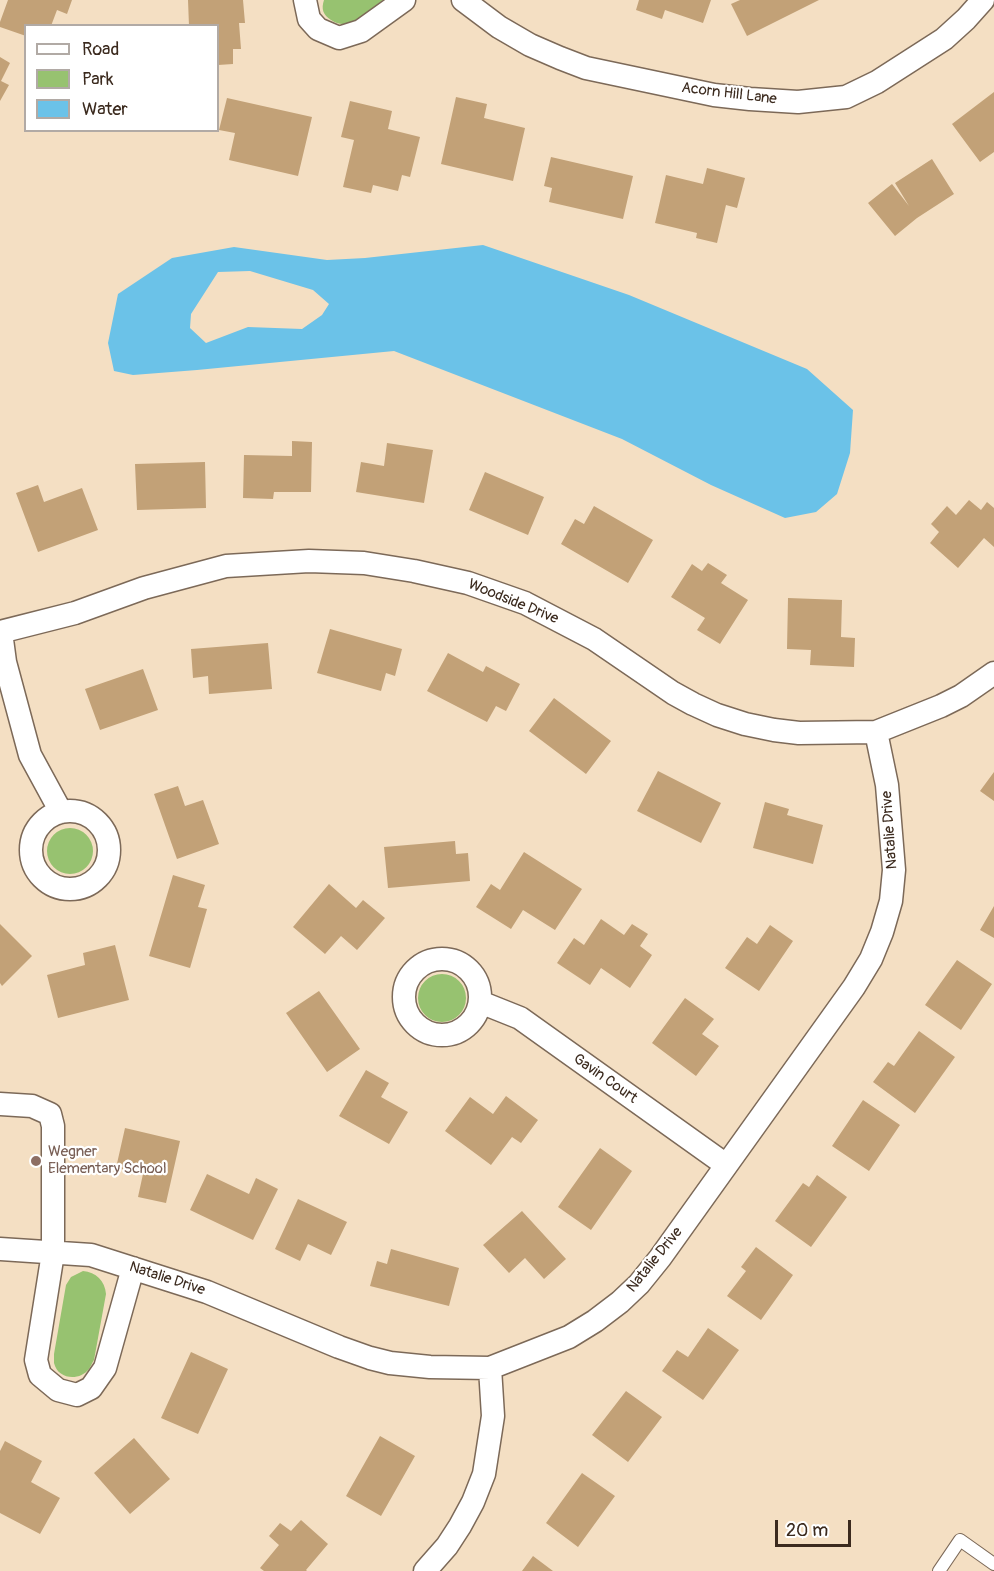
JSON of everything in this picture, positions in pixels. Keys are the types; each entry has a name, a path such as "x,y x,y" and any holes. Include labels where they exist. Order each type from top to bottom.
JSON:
{"street":[{"path":"305,0 309,19 318,29 339,38 361,31 404,0"},
{"name":"Acorn Hill Lane","path":"464,0 499,27 530,45 586,68 714,95 798,102 846,97 877,82 944,39 983,0"},
{"name":"Woodside Drive","path":"1,632 75,613 144,588 226,566 309,561 364,563 414,570 468,583 525,603 594,639 693,704 745,724 774,730 799,733 876,732 941,706 961,696 994,673"},
{"path":"1,632 5,662 30,755 61,812"},
{"name":"Natalie Drive","path":"0,1249 91,1255 207,1292 339,1347 390,1363 430,1367 490,1368 569,1337 595,1322 639,1284 660,1258 854,987 871,959 891,901 894,870 887,785 876,732"},
{"name":"Gavin Court","path":"480,1002 520,1018 726,1165"},
{"path":"0,1104 32,1106 50,1114 53,1126 53,1253 36,1360 39,1376 58,1390 77,1395 91,1388 105,1368 133,1268"},
{"path":"425,1571 447,1546 460,1526 484,1474 493,1416 490,1368"}],"lane":[{"path":"939,1571 960,1540 994,1564"}],"green space":[{"path":"324,0 383,0 365,15 345,24 331,20 324,14"},
{"path":"70,828 86,835 93,851 86,867 70,874 54,867 47,851 54,835"},
{"path":"442,974 459,981 466,998 459,1015 442,1022 425,1015 418,998 425,981"},
{"path":"83,1271 99,1278 106,1294 94,1360 85,1373 70,1377 64,1376 56,1369 54,1354 66,1285 71,1277"}],"water":[{"path":"483,245 629,295 807,369 853,410 850,453 837,494 816,512 785,518 711,485 622,439 394,351 133,375 114,371 108,343 118,294 172,258 234,247 327,260","holes":["250,271 313,290 329,304 322,315 302,329 248,327 206,343 190,328 191,314 218,272"]}],"building":[{"path":"8,0 72,0 67,14 57,10 52,24 24,24 24,35 0,27"},
{"path":"188,0 243,0 245,23 239,23 241,49 233,49 233,64 219,65 219,24 189,24"},
{"path":"639,0 711,0 703,23 665,10 662,19 636,10"},
{"path":"740,0 819,0 747,36 731,4"},
{"path":"0,57 10,63 1,81 9,85 0,101"},
{"path":"994,92 994,152 980,162 952,124"},
{"path":"456,97 487,104 484,118 525,128 513,181 441,164"},
{"path":"227,98 312,117 298,176 229,160 235,133 219,130"},
{"path":"350,101 392,111 388,129 420,137 410,177 402,175 398,191 373,185 371,193 343,187 354,140 341,137"},
{"path":"551,157 633,176 623,219 549,202 552,188 544,186"},
{"path":"932,159 954,194 917,218 895,236 868,203 892,184 909,206 895,183"},
{"path":"707,168 745,178 737,208 726,205 717,243 696,238 697,233 655,223 666,175 703,184"},
{"path":"292,441 312,442 311,492 274,492 273,499 243,498 244,455 292,456"},
{"path":"387,443 433,450 424,503 356,492 361,462 384,466"},
{"path":"205,462 206,508 137,510 135,464"},
{"path":"485,472 544,497 528,535 469,510"},
{"path":"38,485 44,502 82,488 98,530 38,552 16,493"},
{"path":"969,500 981,510 987,502 994,508 994,547 984,538 958,568 930,543 939,532 931,524 947,506 956,515"},
{"path":"594,506 653,540 628,583 561,544 575,519 584,524"},
{"path":"708,563 727,575 721,583 748,600 720,644 697,630 705,618 671,597 692,564 702,571"},
{"path":"788,598 842,600 841,637 855,638 854,667 810,665 811,650 787,649"},
{"path":"330,629 402,649 395,676 386,673 381,691 317,673"},
{"path":"268,643 272,689 209,694 208,676 193,678 191,649"},
{"path":"448,653 483,672 486,666 520,684 506,711 496,706 487,722 427,691"},
{"path":"143,669 158,710 100,730 85,689"},
{"path":"554,698 611,741 586,774 529,731"},
{"path":"658,771 721,803 701,843 637,811"},
{"path":"994,772 994,801 980,791"},
{"path":"178,786 185,806 203,800 219,844 177,859 154,794"},
{"path":"765,802 789,809 787,815 823,825 813,864 753,848"},
{"path":"455,841 456,854 468,853 470,881 388,888 384,847"},
{"path":"524,852 582,889 555,930 523,910 511,929 476,907 491,884 500,890"},
{"path":"173,875 205,885 198,907 207,909 190,968 149,956"},
{"path":"329,884 356,908 363,900 385,918 357,950 341,936 325,954 293,927"},
{"path":"994,906 994,938 980,930"},
{"path":"601,919 624,935 632,924 648,934 640,946 652,955 630,988 601,968 590,985 557,963 574,938 584,945"},
{"path":"0,924 32,956 2,986 0,983"},
{"path":"770,925 793,941 759,991 725,968 747,937 757,944"},
{"path":"115,945 129,1000 58,1018 47,975 85,965 83,953"},
{"path":"957,960 992,984 961,1030 925,1005"},
{"path":"319,991 360,1049 327,1072 286,1013"},
{"path":"685,998 714,1019 702,1034 719,1046 696,1076 652,1043"},
{"path":"919,1031 955,1057 915,1113 873,1082 888,1062 894,1066"},
{"path":"366,1070 389,1083 381,1097 408,1112 389,1144 339,1116"},
{"path":"506,1096 538,1120 521,1143 512,1137 491,1165 445,1131 470,1097 493,1114"},
{"path":"863,1100 900,1125 869,1171 832,1146"},
{"path":"125,1128 180,1141 166,1203 138,1197 143,1174 116,1168"},
{"path":"600,1148 632,1171 591,1230 558,1207"},
{"path":"207,1174 249,1194 256,1178 278,1189 253,1240 190,1210"},
{"path":"817,1175 847,1197 811,1247 775,1221 803,1183 809,1187"},
{"path":"298,1199 347,1222 331,1255 308,1244 300,1261 275,1249"},
{"path":"522,1211 566,1259 544,1279 525,1258 509,1273 483,1245"},
{"path":"756,1247 793,1275 761,1320 727,1296 746,1271 741,1267"},
{"path":"391,1249 459,1268 449,1306 370,1286 377,1261 387,1264"},
{"path":"708,1328 739,1350 703,1400 662,1371 677,1350 688,1357"},
{"path":"191,1352 228,1369 198,1434 161,1418"},
{"path":"626,1391 662,1417 628,1462 592,1435"},
{"path":"380,1436 415,1456 381,1516 346,1496"},
{"path":"134,1438 170,1479 130,1514 94,1473"},
{"path":"5,1441 42,1461 31,1482 60,1498 40,1534 0,1513 0,1451"},
{"path":"582,1473 615,1496 578,1547 546,1523"},
{"path":"301,1520 328,1544 307,1571 264,1571 260,1568 279,1545 269,1536 280,1523 291,1531"},
{"path":"533,1556 553,1571 522,1571"}],"place":[{"name":"Wegner Elementary School","path":"36,1161"}]}
